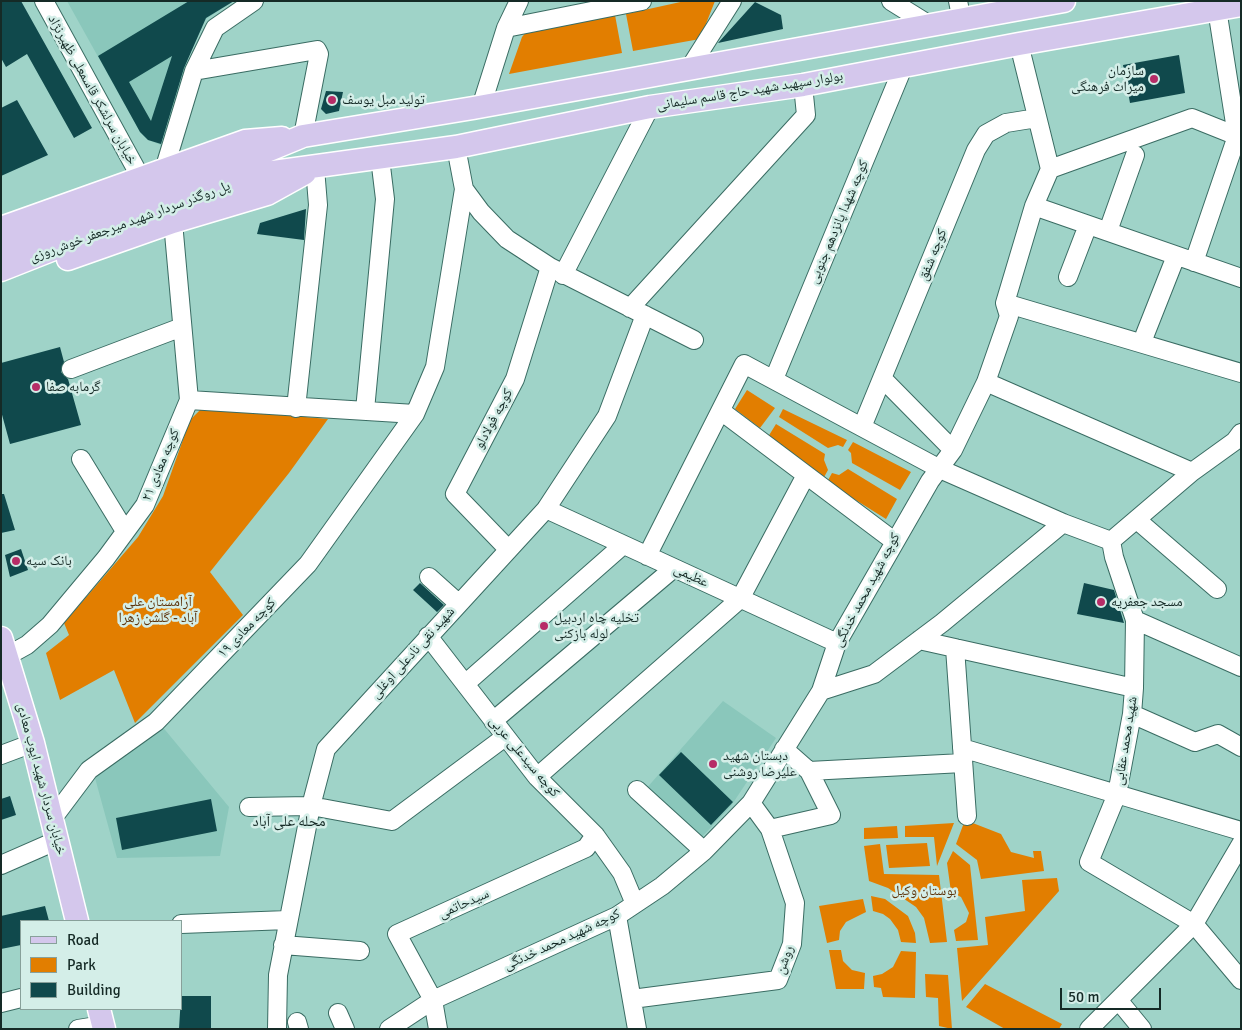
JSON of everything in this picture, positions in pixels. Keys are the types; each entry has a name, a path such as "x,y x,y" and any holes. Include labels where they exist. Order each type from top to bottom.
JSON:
{"main road":[{"path":"1,228 245,141 303,136 689,70 931,26 960,11 1064,1"},
{"name":"بولوار سپهبد شهید حاج قاسم سلیمانی","path":"256,166 315,168 456,147 650,107 802,85 1241,5"},
{"path":"256,166 303,136"},
{"name":"پل روگذر سردار شهید میرجعفر خوش‌روزی","path":"1,250 98,221 256,166"},
{"path":"4,278 173,222 267,194 315,168"},
{"name":"پل روگذر سردار شهید میرجعفر خوش‌روزی","path":"4,278 98,221"},
{"name":"خیابان سردار شهید ایوب معادی","path":"4,647 53,818 77,920"}],"street":[{"name":"خیابان سرلشکر قاسمعلی ظهیرنژاد","path":"44,1 140,178"},
{"path":"164,170 194,71 215,28 254,1"},
{"path":"481,107 506,28 519,1"},
{"path":"506,28 642,1"},
{"path":"689,70 732,1"},
{"path":"892,1 931,26"},
{"path":"1194,262 1239,137 1217,9"},
{"path":"1019,44 1050,169 1192,118 1239,137"},
{"path":"194,71 317,50 319,54 303,136"},
{"name":"کوچه شهدا پانزدهم جنوبی","path":"774,378 904,65"},
{"path":"638,312 806,116 802,85"},
{"path":"557,271 650,107"},
{"name":"کوچه شفق","path":"862,427 976,150 986,134 1006,123 1037,118"},
{"path":"456,147 464,189 481,212 507,239 557,271 694,340"},
{"path":"1108,231 1135,155"},
{"path":"365,410 386,198 380,158"},
{"path":"296,408 318,205 315,168"},
{"name":"کوچه شهید محمد خدنگی","path":"389,1029 433,1000 617,916 662,886 704,851 751,803 821,691 837,643 894,541 930,481 954,450 986,382 1009,316 1005,303 1034,206 1050,169"},
{"name":"کوچه معادی ۱۹","path":"53,818 89,770 156,722 308,564 414,414 435,367 464,189"},
{"path":"1034,206 1241,278"},
{"name":"کوچه معادی ۲۱","path":"4,647 27,645 50,625 106,558 145,504 189,400 173,222"},
{"path":"1068,277 1088,225"},
{"path":"1142,342 1176,256"},
{"name":"کوچه فولادلو","path":"508,550 455,494 515,379 557,271"},
{"path":"1005,303 1142,342 1241,373"},
{"name":"شهید نقی نادعلی اوغلی","path":"277,1029 278,975 283,944 311,806 326,749 546,509 607,416 638,312"},
{"path":"71,369 182,327"},
{"path":"648,556 744,364 774,378 940,469 1063,523 1112,549 1117,534 1137,520 1192,472 1239,440"},
{"path":"882,378 954,450"},
{"path":"986,382 1192,472"},
{"path":"189,400 414,414"},
{"path":"721,411 894,541"},
{"path":"80,459 125,531"},
{"path":"537,777 740,599 806,475"},
{"name":"عظیمی","path":"546,509 837,643"},
{"path":"1137,520 1217,589"},
{"path":"821,691 874,674 919,640 1063,523"},
{"path":"465,684 623,545"},
{"name":"شهید محمد عقابی","path":"1112,549 1135,620 1134,688 1132,714 1117,794 1088,862 1194,924"},
{"path":"493,721 674,568"},
{"path":"429,577 458,603"},
{"path":"1135,620 1241,667"},
{"name":"کوچه سیدعلی عربی","path":"428,636 537,777 595,836 622,873 635,904"},
{"path":"919,640 1134,688"},
{"path":"955,648 967,816"},
{"path":"1132,714 1195,742 1218,734 1241,747"},
{"path":"249,807 311,806 392,821 505,737"},
{"path":"1,755 33,743"},
{"path":"770,829 831,815 809,771 784,749"},
{"path":"809,771 963,756 1117,794 1241,831"},
{"path":"637,790 704,851"},
{"name":"روشن","path":"632,999 778,980 792,944 795,903 770,829 751,803"},
{"name":"سیدحاتمی","path":"433,1000 397,934 586,848 595,836"},
{"path":"1,865 58,840"},
{"path":"1089,1029 1194,924 1241,844"},
{"path":"617,916 637,1029"},
{"path":"182,924 288,920"},
{"path":"1194,924 1241,980"},
{"path":"283,944 360,950"},
{"path":"1,1003 20,998"},
{"path":"433,1000 438,1029"},
{"path":"1119,1001 1142,1029"},
{"path":"78,1029 102,1021"}],"shaded area":[{"path":"67,1 234,1 206,19 188,58 161,145 148,140 140,132"},
{"name":"دبستان شهید علیرضا روشنی","path":"723,701 776,738 731,806 699,840 645,790"},
{"path":"161,725 229,807 220,856 117,858 95,778"}],"green space":[{"path":"685,1 715,1 700,39 633,51 626,14"},
{"path":"615,15 622,53 509,74 522,37 527,31"},
{"path":"747,390 775,408 760,428 735,409"},
{"name":"آرامستان علی آباد - گلشن زهرا","path":"202,408 328,419 289,473 210,572 243,615 135,723 114,670 60,700 46,653 69,635 64,623 138,537 163,496 190,420"},
{"path":"783,409 847,440 843,447 838,445 828,448 779,417"},
{"path":"776,424 825,454 824,460 828,470 823,479 768,437"},
{"path":"853,442 911,472 900,490 852,463 851,453 848,450"},
{"path":"848,469 897,499 886,519 827,482 832,473 839,475"},
{"path":"965,820 1001,834 1011,852 1034,858 1033,851 1041,851 1044,871 981,879 977,860 956,844"},
{"path":"954,823 937,866 934,837 905,837 905,826"},
{"path":"897,826 898,838 864,839 864,828"},
{"path":"927,843 930,866 889,868 886,845"},
{"name":"بوستان وکیل","path":"880,844 884,874 939,875 947,942 930,943 924,918 916,907 888,888 869,881 864,846"},
{"path":"953,851 970,865 978,940 956,941 954,930 966,922 969,913 961,897 951,892 947,863"},
{"path":"1057,878 1059,891 962,1001 957,948 988,945 985,917 1025,911 1022,880"},
{"path":"871,896 885,899 908,916 915,933 916,943 901,942 898,930 890,919 883,914 873,911"},
{"path":"863,899 866,912 846,922 840,931 839,940 827,943 819,906"},
{"path":"829,950 841,950 843,961 852,970 865,973 864,989 836,989"},
{"path":"901,951 916,952 915,998 883,997 881,988 874,987 873,976 882,974 893,967"},
{"path":"925,974 948,975 952,1029 939,1026 938,998 926,997"},
{"path":"985,984 1062,1024 1059,1029 1005,1029 966,1007"}],"building":[{"path":"1,1 21,1 92,128 74,138 27,54 6,67 1,58"},
{"path":"189,1 234,1 206,18 184,68 161,144 148,140 140,132 98,56","holes":["172,56 151,121 129,82"]},
{"path":"755,2 781,15 783,29 718,43"},
{"name":"سازمان میراث فرهنگی","path":"1179,55 1185,93 1130,103 1123,65"},
{"name":"تولید مبل یوسف","path":"326,91 343,92 339,111 326,114 321,109"},
{"path":"17,100 48,155 1,176 1,108"},
{"path":"306,209 304,240 257,234 260,223"},
{"name":"گرمابه صفا","path":"60,347 64,362 61,372 68,379 81,425 10,444 1,411 1,363"},
{"path":"1,494 4,494 15,530 1,533"},
{"name":"بانک سپه","path":"21,549 28,570 10,577 5,555"},
{"path":"420,583 444,605 437,612 413,590"},
{"name":"مسجد جعفریه","path":"1084,583 1114,590 1124,623 1077,614"},
{"path":"681,752 733,802 711,825 659,775"},
{"path":"10,796 16,815 1,820 1,799"},
{"path":"211,799 217,831 122,850 116,818"},
{"path":"45,906 49,920 20,920 20,945 1,949 1,916"},
{"path":"182,996 211,996 211,1029 179,1029"}],"place":[{"name":"سازمان میراث فرهنگی","path":"1154,79"},
{"name":"تولید مبل یوسف","path":"332,100"},
{"name":"گرمابه صفا","path":"36,387"},
{"name":"بانک سپه","path":"16,561"},
{"name":"مسجد جعفریه","path":"1101,602"},
{"name":"تخلیه چاه اردبیل لوله بازکنی","path":"544,626"},
{"name":"دبستان شهید علیرضا روشنی","path":"713,764"}],"district":[{"name":"محله علی آباد","path":"289,822"}]}
